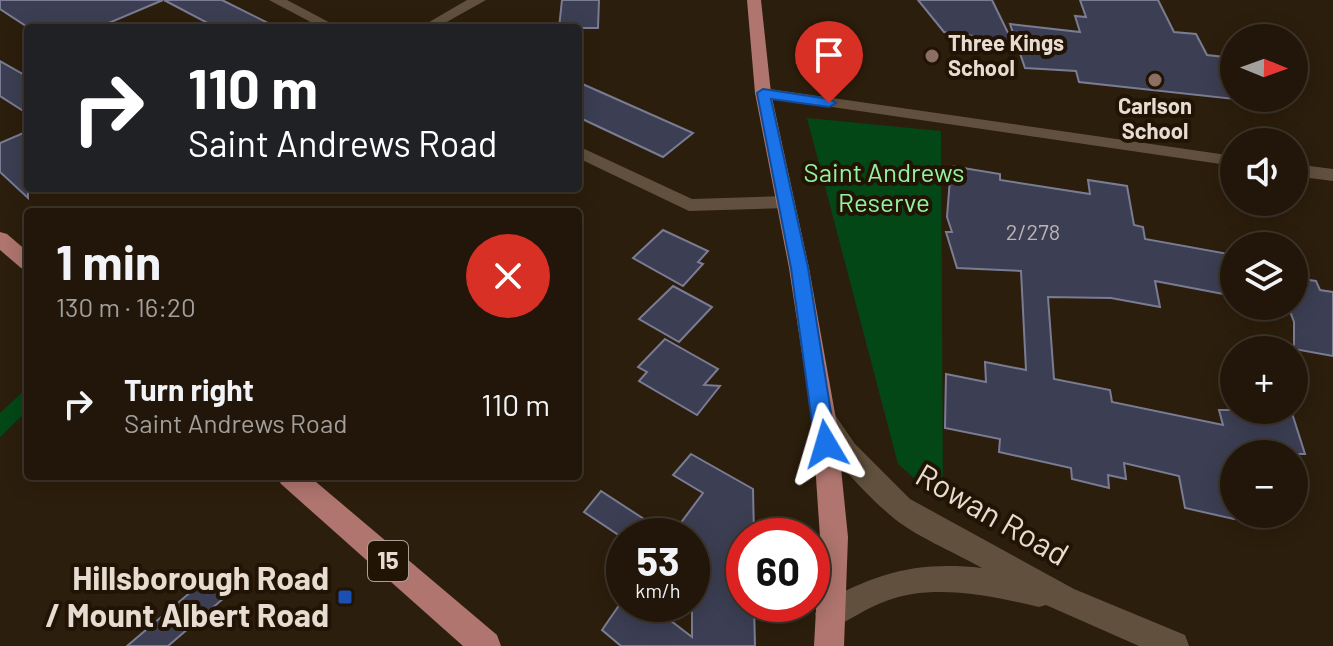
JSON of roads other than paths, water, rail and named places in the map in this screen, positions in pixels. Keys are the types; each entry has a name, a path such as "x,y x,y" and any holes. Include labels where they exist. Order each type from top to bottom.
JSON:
{"main road":[{"path":"754,0 763,93 786,202 824,419 834,537 830,614"},
{"path":"0,239 24,260"},
{"name":"15","path":"295,480 486,646"},
{"path":"829,646 830,622"}],"street":[{"path":"276,0 325,24"},
{"path":"433,24 479,0"},
{"path":"763,93 1220,159"},
{"path":"582,153 689,205 786,202"},
{"path":"1308,172 1333,175"},
{"name":"Rowan Road","path":"824,419 856,464 901,508 1064,599 1174,646"},
{"name":"Rowan Road","path":"830,614 889,586 930,578 1003,585 1064,599"}],"place":[{"name":"Three Kings School","path":"932,56"},
{"name":"Carlson School","path":"1155,80"},
{"name":"Hillsborough Road / Mount Albert Road","path":"345,597"}],"park label":[{"name":"Saint Andrews Reserve","path":"884,188"}]}
